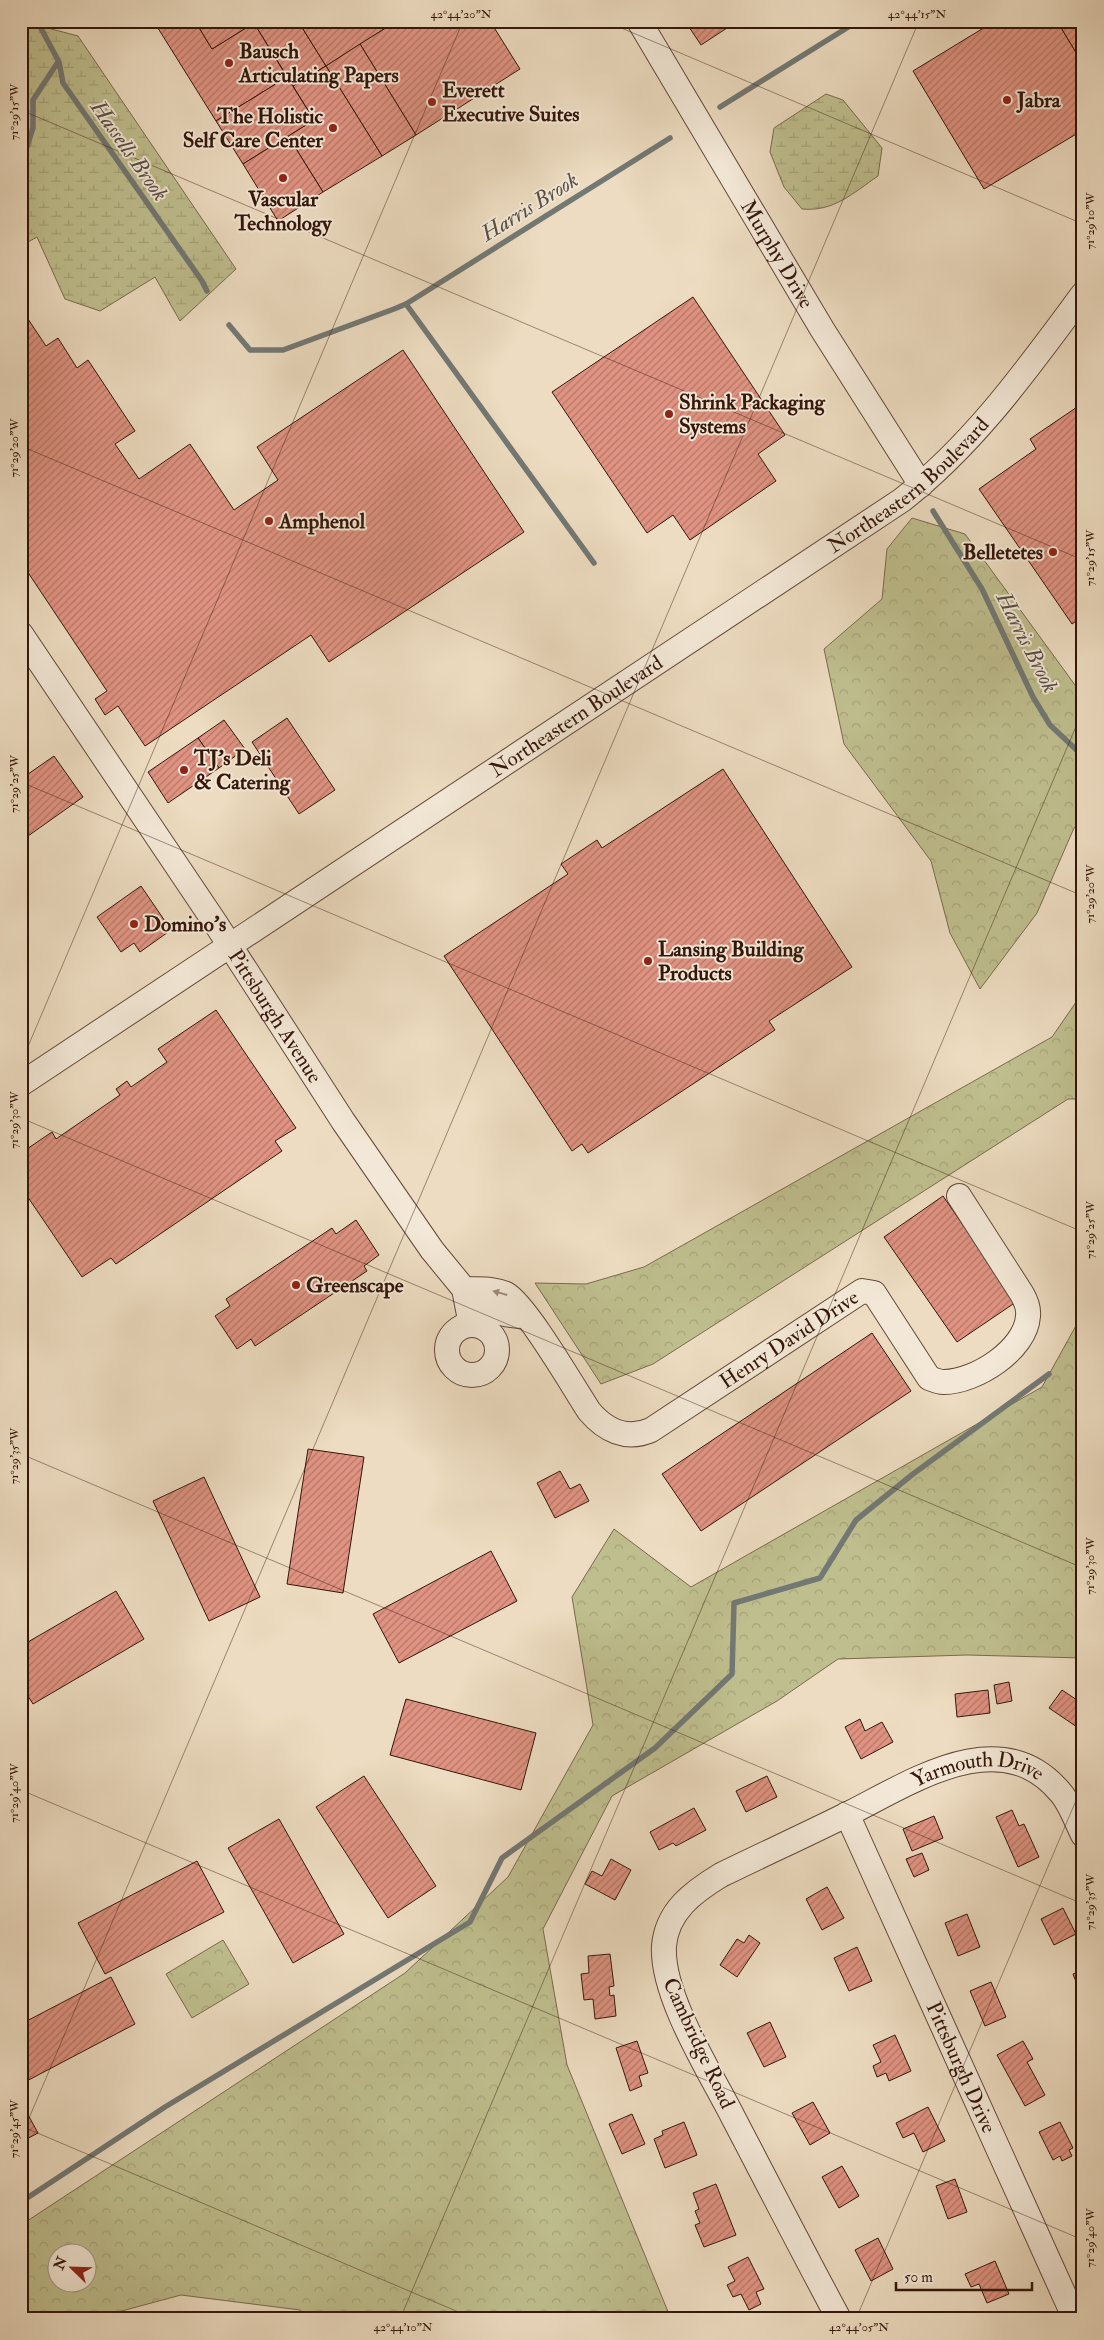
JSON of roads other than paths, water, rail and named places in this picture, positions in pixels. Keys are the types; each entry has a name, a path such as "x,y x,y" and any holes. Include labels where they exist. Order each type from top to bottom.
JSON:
{"street":[{"name":"Murphy Drive","path":"639,21 822,329 921,485"},
{"name":"Northeastern Boulevard","path":"21,1084 819,556 921,485 958,452 982,425 1083,294"},
{"name":"Pittsburgh Avenue","path":"21,634 118,776 353,1136 432,1250 464,1289 472,1325"},
{"name":"Henry David Drive","path":"464,1289 497,1291 508,1295 526,1316 588,1411 611,1430 625,1434 640,1435 651,1430 862,1291 874,1293 929,1378 942,1383 954,1381 976,1375 997,1362 1022,1334 1028,1318 1028,1306 1022,1294 959,1196"},
{"name":"Yarmouth Drive","path":"847,1814 909,1783 945,1768 990,1758 1010,1760 1029,1767 1047,1778 1061,1793 1083,1835"},
{"name":"Cambridge Road","path":"839,2319 697,2046 668,1986 664,1964 664,1944 669,1924 680,1906 696,1890 721,1875 847,1814"},
{"name":"Pittsburgh Drive","path":"847,1814 1075,2319"}],"waterway":[{"name":"Hassells Brook","path":"21,28 33,21"},
{"name":"Hassells Brook","path":"37,21 59,62 63,83 202,281 207,291"},
{"path":"720,107 858,21"},
{"path":"21,165 33,128 33,100 58,62"},
{"name":"Harris Brook","path":"229,325 250,350 283,350 406,304 670,138"},
{"path":"406,304 594,563"},
{"name":"Harris Brook","path":"933,511 982,589 1033,697 1050,725 1083,756"},
{"path":"21,2202 165,2107 470,1922 502,1858 655,1748 732,1674 734,1603 820,1578 856,1520 913,1474 1049,1374"}],"place":[{"name":"Bausch Articulating Papers","path":"229,63"},
{"name":"Jabra","path":"1007,100"},
{"name":"Everett Executive Suites","path":"432,102"},
{"name":"The Holistic Self Care Center","path":"333,128"},
{"name":"Vascular Technology","path":"283,178"},
{"name":"Shrink Packaging Systems","path":"669,414"},
{"name":"Amphenol","path":"269,521"},
{"name":"Belletetes","path":"1053,552"},
{"name":"TJ's Deli & Catering","path":"184,770"},
{"name":"Domino's","path":"134,924"},
{"name":"Lansing Building Products","path":"648,961"},
{"name":"Greenscape","path":"296,1285"}]}
